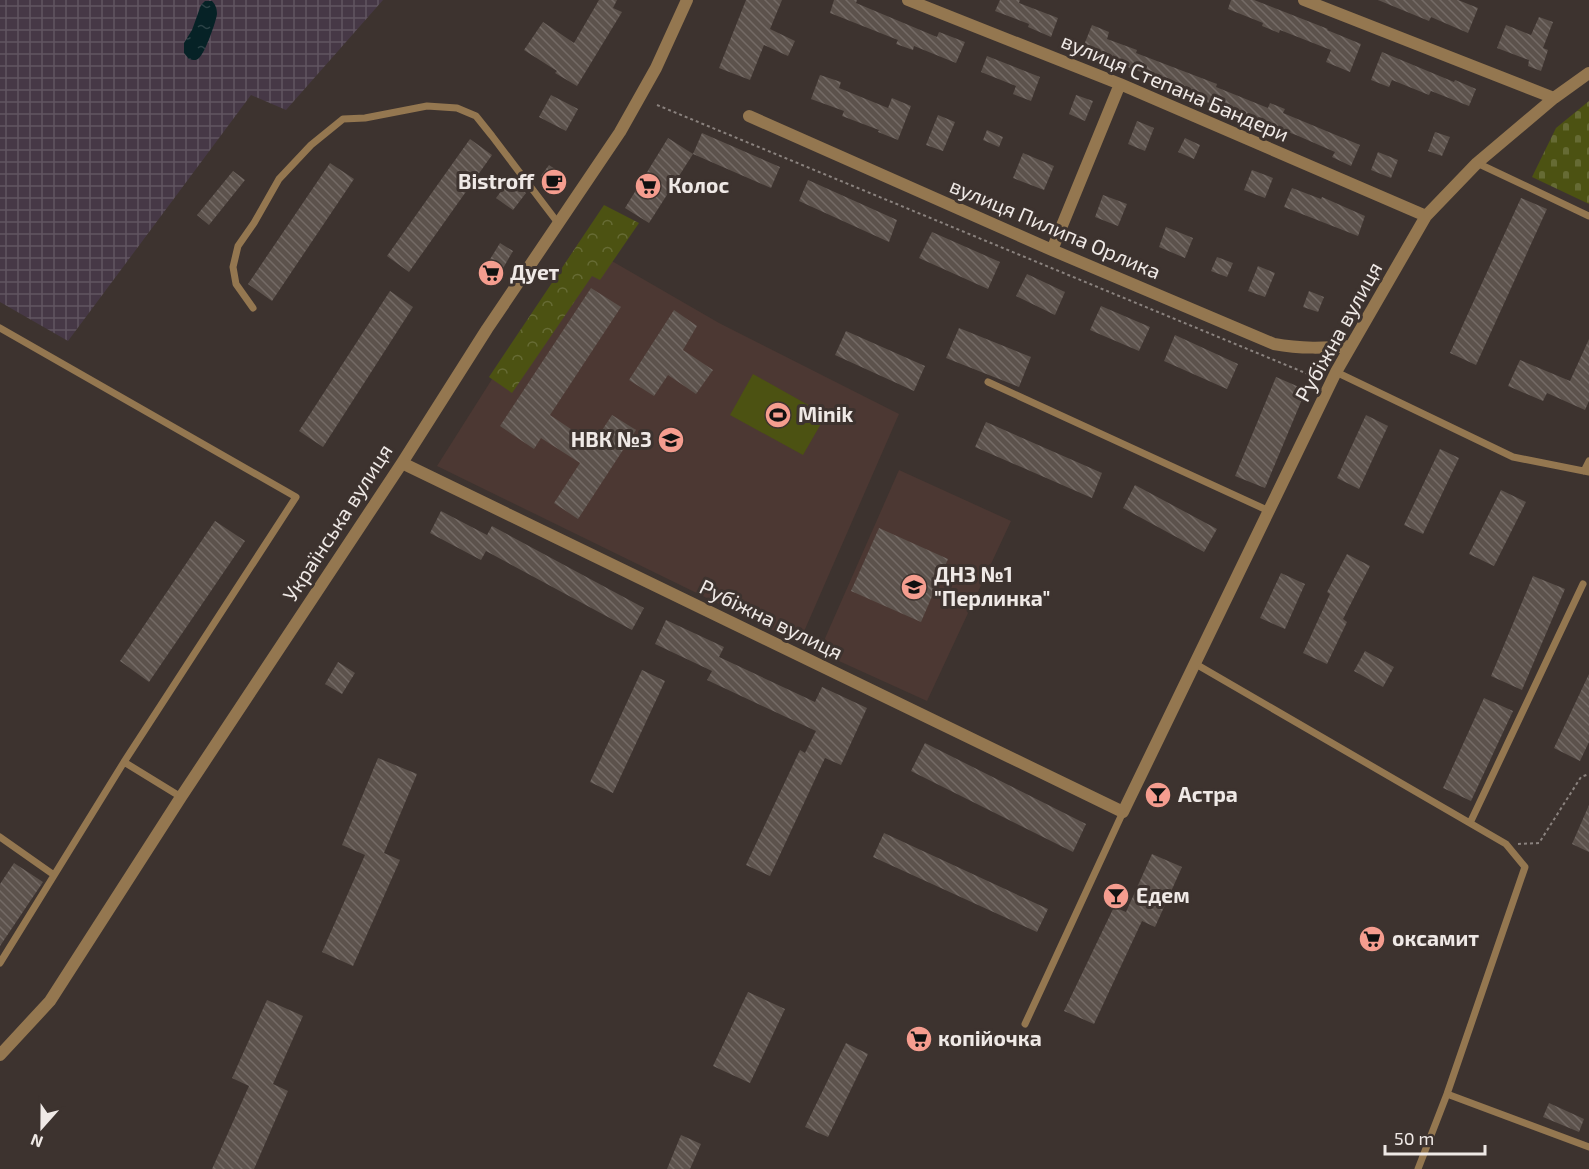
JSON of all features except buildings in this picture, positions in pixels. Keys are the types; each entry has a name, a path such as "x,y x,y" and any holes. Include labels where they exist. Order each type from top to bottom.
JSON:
{"street":[{"name":"Українська вулиця","path":"0,1053 50,1000 180,797 402,463 487,329 620,132 656,68 687,0"},
{"name":"вулиця Степана Бандери","path":"908,0 1120,84 1426,216"},
{"path":"1304,0 1554,98"},
{"name":"Рубіжна вулиця","path":"402,463 1123,812 1334,378 1426,216 1477,163 1554,98 1589,73"},
{"path":"1052,250 1120,84"},
{"name":"вулиця Пилипа Орлика","path":"749,116 1052,250 1274,344 1318,349 1352,346"}],"lane":[{"path":"253,308 236,284 233,267 238,246 254,223 279,178 311,145 343,119 365,118 427,106 457,108 476,116 558,223"},
{"path":"1477,163 1589,216"},
{"path":"0,328 296,497 124,762 0,963"},
{"path":"1334,378 1513,457 1587,471 1589,461"},
{"path":"988,382 1269,511"},
{"path":"1470,823 1583,584"},
{"path":"1194,663 1506,844 1525,867 1447,1094 1418,1169"},
{"path":"124,762 180,797"},
{"name":"Рубіжна вулиця","path":"1025,1024 1123,812"},
{"path":"0,837 54,875"},
{"path":"1447,1094 1589,1147"}],"path":[{"path":"657,105 1334,378"},
{"path":"1506,844 1539,843 1581,777 1589,774"}],"shaded area":[{"path":"0,0 383,0 286,110 251,95 68,341 0,302"},
{"name":"НВК №3","path":"579,242 719,323 899,414 799,643 437,466"},
{"name":"ДНЗ №1 \"Перлинка\"","path":"899,470 1011,521 927,701 819,652"}],"green space":[{"path":"1589,101 1589,204 1532,177 1556,128"},
{"path":"604,205 639,223 600,280 592,276 512,393 489,377"},
{"name":"Minik","path":"753,374 826,415 803,455 730,415"}],"water":[{"path":"205,1 214,3 217,14 210,37 201,55 197,60 193,60 184,53 184,43"}],"place":[{"name":"Bistroff","path":"554,182"},
{"name":"Колос","path":"648,186"},
{"name":"Дует","path":"491,273"},
{"name":"Minik","path":"778,415"},
{"name":"НВК №3","path":"671,440"},
{"name":"ДНЗ №1 \"Перлинка\"","path":"914,587"},
{"name":"Астра","path":"1158,795"},
{"name":"Едем","path":"1116,896"},
{"name":"оксамит","path":"1372,939"},
{"name":"копійочка","path":"919,1039"}]}
